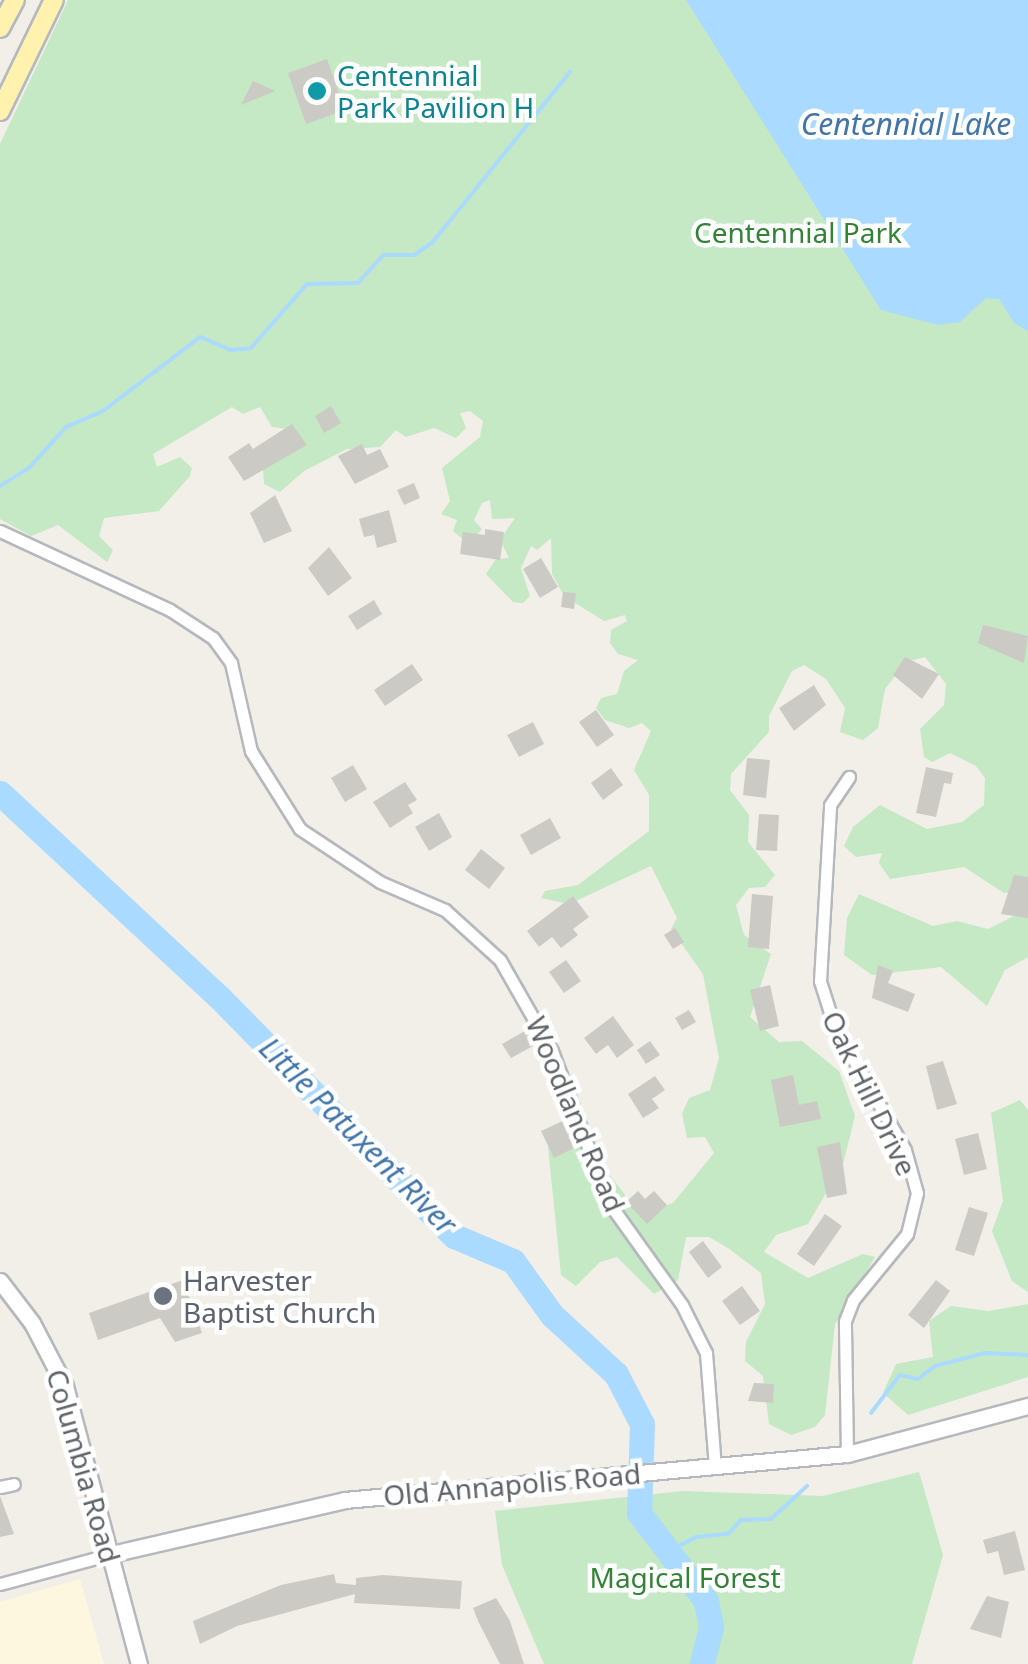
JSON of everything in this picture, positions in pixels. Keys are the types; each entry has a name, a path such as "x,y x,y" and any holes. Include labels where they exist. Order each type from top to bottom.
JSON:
{"main road":[{"path":"0,28 15,0"},
{"path":"0,112 54,0"}],"street":[{"name":"Woodland Road","path":"0,530 170,610 213,638 231,664 251,751 300,829 365,874 445,910 500,960 552,1051 609,1203 682,1305 706,1353 714,1467"},
{"name":"Oak Hill Drive","path":"847,1454 845,1321 853,1300 907,1234 917,1193 904,1150 834,1025 820,980 830,805 849,776"},
{"name":"Columbia Road","path":"0,1282 32,1323 65,1386 139,1664"},
{"name":"Old Annapolis Road","path":"0,1584 345,1500 847,1454 1028,1406"},
{"path":"0,1487 14,1484"}],"shaded area":[{"path":"80,1579 104,1664 0,1664 0,1602"}],"green space":[{"name":"Centennial Park","path":"68,0 1028,0 1028,891 1004,893 964,867 890,879 879,863 882,853 856,857 844,846 853,827 880,805 927,829 962,822 984,805 985,778 976,766 950,753 932,762 924,757 920,729 944,705 946,684 925,657 906,662 885,689 878,728 863,740 840,732 845,708 826,679 804,665 792,671 769,716 769,732 731,774 730,790 749,815 748,842 775,875 765,887 749,888 736,905 744,935 771,954 750,1017 779,1042 802,1041 839,1071 855,1116 843,1164 808,1224 776,1235 764,1252 808,1278 863,1254 875,1257 835,1324 825,1415 815,1427 791,1435 769,1424 763,1376 745,1361 746,1342 765,1304 761,1273 728,1248 709,1237 686,1237 678,1280 654,1294 617,1257 600,1262 576,1286 561,1275 548,1147 562,1129 583,1139 631,1203 647,1213 673,1203 714,1153 705,1137 687,1138 682,1114 689,1098 710,1090 719,1058 703,974 671,929 677,918 651,866 569,904 541,898 545,891 578,885 649,831 649,795 634,770 651,731 642,723 629,728 605,720 596,708 601,698 617,694 624,671 638,660 618,654 610,643 611,630 627,621 625,615 604,621 564,596 552,574 551,538 537,550 531,546 521,568 530,596 523,603 513,602 486,574 496,559 509,558 500,540 515,518 492,519 490,500 482,503 474,520 482,529 469,544 453,531 457,520 441,514 450,501 442,468 480,437 483,421 470,411 460,413 466,428 456,438 434,428 406,437 396,430 380,447 347,449 304,471 280,492 264,484 263,468 296,450 289,429 272,427 260,407 243,414 232,407 153,454 157,467 180,457 192,468 190,476 159,511 104,518 99,536 113,550 107,562 58,525 31,536 0,519 0,144"},
{"path":"859,894 933,926 957,921 988,929 1014,916 1028,898 1028,957 1005,970 987,1006 941,967 872,975 844,955 847,918"},
{"path":"1020,1100 1028,1110 1028,1292 1012,1281 992,1231 1003,1201 991,1113"},
{"path":"1028,1304 1028,1377 908,1415 883,1393 896,1364 933,1357 929,1321 951,1306 989,1311"},
{"name":"Magical Forest","path":"919,1472 943,1555 912,1664 544,1664 502,1565 495,1511 683,1491 823,1496"}],"water":[{"name":"Centennial Lake","path":"686,0 1028,0 1028,331 1014,323 999,299 986,298 960,322 938,325 881,310"}],"building":[{"name":"Centennial Park Pavilion H","path":"327,59 345,110 306,124 288,73"},
{"path":"253,81 275,91 241,105"},
{"path":"331,406 341,423 324,433 315,416"},
{"path":"292,424 307,445 244,481 228,457 249,443 253,449"},
{"path":"362,444 367,455 380,449 389,467 355,484 338,456"},
{"path":"414,483 420,498 404,505 397,490"},
{"path":"275,495 292,531 264,543 250,513"},
{"path":"389,510 397,542 377,548 374,535 364,537 359,519"},
{"path":"485,529 504,532 500,560 460,554 463,532 485,535"},
{"path":"329,547 352,578 328,596 308,568"},
{"path":"541,558 558,587 540,598 523,569"},
{"path":"563,592 576,593 574,609 561,607"},
{"path":"374,600 382,614 357,630 348,616"},
{"path":"983,625 1028,636 1024,663 978,643"},
{"path":"905,657 939,674 922,699 893,675"},
{"path":"412,664 423,680 385,706 374,690"},
{"path":"814,685 826,705 794,731 779,708"},
{"path":"596,710 614,735 597,747 579,722"},
{"path":"533,722 544,744 519,757 507,735"},
{"path":"747,758 770,760 766,798 743,795"},
{"path":"353,765 367,789 345,802 331,778"},
{"path":"926,767 953,773 951,784 944,783 936,817 916,813"},
{"path":"611,768 623,785 603,800 591,783"},
{"path":"405,782 417,800 408,805 413,813 390,828 373,802"},
{"path":"439,813 452,837 429,851 415,827"},
{"path":"759,814 779,815 777,851 756,850"},
{"path":"550,818 561,838 531,855 520,835"},
{"path":"481,849 505,868 489,889 465,870"},
{"path":"1014,875 1028,877 1028,918 1001,914"},
{"path":"752,894 773,896 769,949 748,947"},
{"path":"573,896 589,917 573,929 578,935 561,948 552,937 539,947 527,931"},
{"path":"675,928 684,942 673,949 664,935"},
{"path":"566,960 581,981 564,993 549,972"},
{"path":"878,965 893,971 888,983 915,994 908,1012 872,998"},
{"path":"770,985 779,1026 760,1031 750,990"},
{"path":"689,1010 696,1022 682,1030 675,1018"},
{"path":"613,1016 634,1045 617,1058 608,1045 596,1054 584,1038"},
{"path":"525,1031 533,1046 511,1058 502,1044"},
{"path":"650,1041 660,1055 646,1064 637,1050"},
{"path":"943,1061 957,1104 937,1110 926,1066"},
{"path":"793,1075 799,1105 817,1101 821,1119 780,1127 771,1080"},
{"path":"655,1076 665,1090 652,1099 659,1108 643,1118 628,1094"},
{"path":"567,1119 578,1146 554,1158 541,1131"},
{"path":"978,1133 987,1169 964,1175 955,1139"},
{"path":"840,1142 847,1194 827,1198 817,1147"},
{"path":"638,1191 645,1199 654,1191 667,1205 647,1224 626,1202"},
{"path":"969,1207 988,1213 974,1256 955,1250"},
{"path":"825,1214 842,1226 814,1266 797,1254"},
{"path":"703,1241 722,1267 708,1278 689,1252"},
{"name":"Harvester Baptist Church","path":"183,1280 202,1333 175,1342 160,1318 98,1340 89,1313"},
{"path":"936,1280 950,1291 924,1328 908,1315"},
{"path":"742,1286 760,1311 740,1325 722,1301"},
{"path":"754,1383 774,1384 773,1403 748,1401"},
{"path":"0,1496 14,1534 0,1537"},
{"path":"1015,1531 1025,1570 1004,1575 998,1551 987,1554 983,1540"},
{"path":"334,1574 336,1583 356,1585 356,1578 383,1575 462,1581 460,1609 354,1603 355,1594 237,1626 200,1644 193,1621 281,1585"},
{"path":"987,1596 1009,1602 1001,1638 970,1629"},
{"path":"496,1598 510,1621 524,1664 500,1664 478,1621 473,1608"}],"waterway":[{"path":"0,486 30,467 66,427 103,411 200,337 230,350 251,348 307,284 358,283 383,255 414,255 432,243 570,72"},
{"name":"Little Patuxent River","path":"0,793 219,997 454,1236 513,1261 552,1315 616,1374 642,1424 639,1513 706,1601 711,1627 702,1664"},
{"path":"871,1413 900,1375 918,1379 935,1366 985,1353 1028,1355"},
{"path":"665,1553 697,1537 728,1534 741,1520 771,1519 807,1486"}],"place":[{"name":"Centennial Park Pavilion H","path":"317,91"},
{"name":"Harvester Baptist Church","path":"163,1296"}]}
